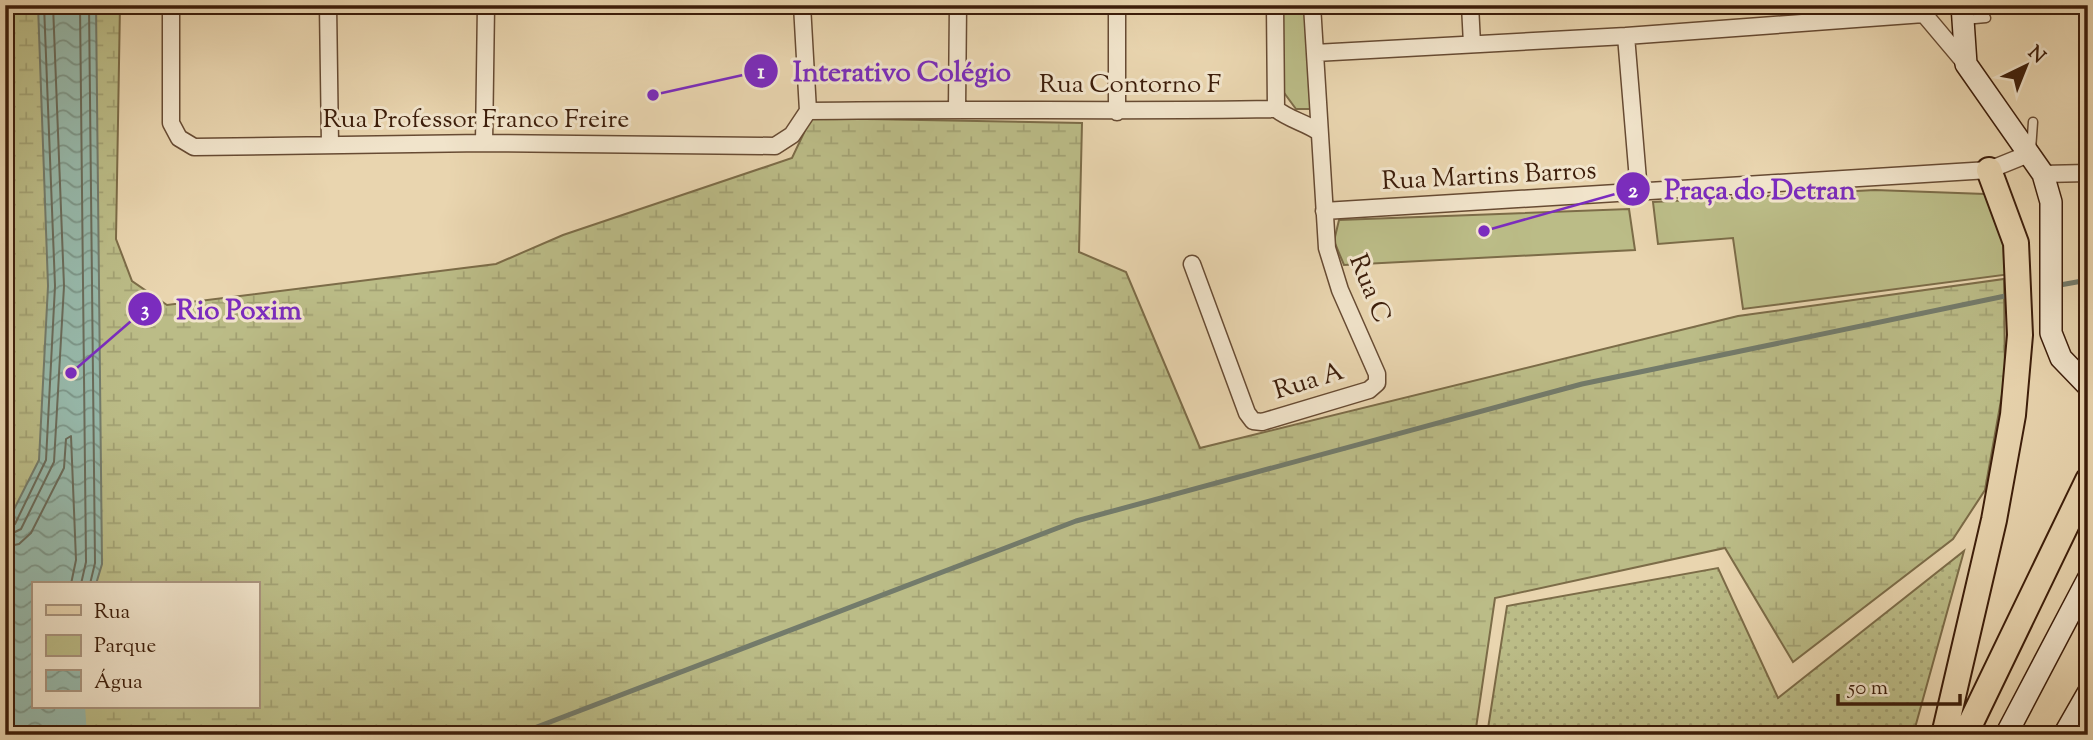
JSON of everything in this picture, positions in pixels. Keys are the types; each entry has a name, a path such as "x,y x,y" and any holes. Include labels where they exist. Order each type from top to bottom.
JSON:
{"main road":[{"path":"1944,735 1994,520 2013,415 2020,335 2020,272 2016,243 1989,170"},
{"path":"1965,735 2088,480"}],"street":[{"name":"Rua Professor Franco Freire","path":"171,5 171,123 178,138 194,147 484,143 775,146 792,135 808,111"},
{"path":"328,5 330,145"},
{"path":"484,143 486,5"},
{"path":"802,5 808,111"},
{"path":"957,108 958,5"},
{"path":"1116,5 1117,112"},
{"path":"1275,5 1276,109"},
{"name":"Rua C","path":"1312,5 1324,211 1332,269 1377,374 1377,383"},
{"path":"1470,5 1472,44"},
{"path":"1315,53 1626,36 1920,10 1966,64 2031,153 2043,174 2051,202 2051,333 2061,358 2088,386"},
{"path":"1962,13 1966,64"},
{"path":"1626,36 1639,192"},
{"name":"Rua Contorno F","path":"808,111 957,108 1117,112 1276,109 1292,121 1306,124 1319,132"},
{"name":"Rua Martins Barros","path":"1324,211 1989,170 2031,153"},
{"path":"2043,174 2088,173"},
{"name":"Rua A","path":"1192,264 1253,421 1262,422 1369,390 1377,383"},
{"path":"2006,735 2088,579"},
{"path":"2064,735 2088,693"}],"lane":[{"path":"1962,13 1986,18"},
{"path":"2031,153 2033,122"}],"green space":[{"path":"5,5 120,5 116,239 132,281 167,305 496,264 563,235 792,158 811,118 1082,123 1079,252 1126,272 1200,448 1738,316 2004,279 2005,378 1985,490 1953,539 1793,662 1725,548 1495,598 1475,735 5,735"},
{"path":"1278,5 1306,5 1312,109 1296,109 1282,90"},
{"path":"1875,190 1985,194 1999,214 2011,274 1743,309 1733,238 1658,244 1653,202"},
{"path":"1629,209 1635,250 1344,265 1334,241 1339,220"},
{"path":"1964,551 1913,735 1487,735 1507,606 1718,568 1778,698"}],"water":[{"path":"38,5 96,5 102,564 97,582 32,582 32,708 58,708 71,720 72,735 5,735 5,527 39,460 48,286"}],"waterway":[{"path":"2060,285 2088,280"},
{"path":"516,735 1076,521 1582,384 2010,295"},
{"path":"70,708 72,735"}],"place":[{"name":"Interativo Colégio","path":"653,95"},
{"name":"Praça do Detran","path":"1484,231"},
{"name":"Rio Poxim","path":"71,373"}]}
